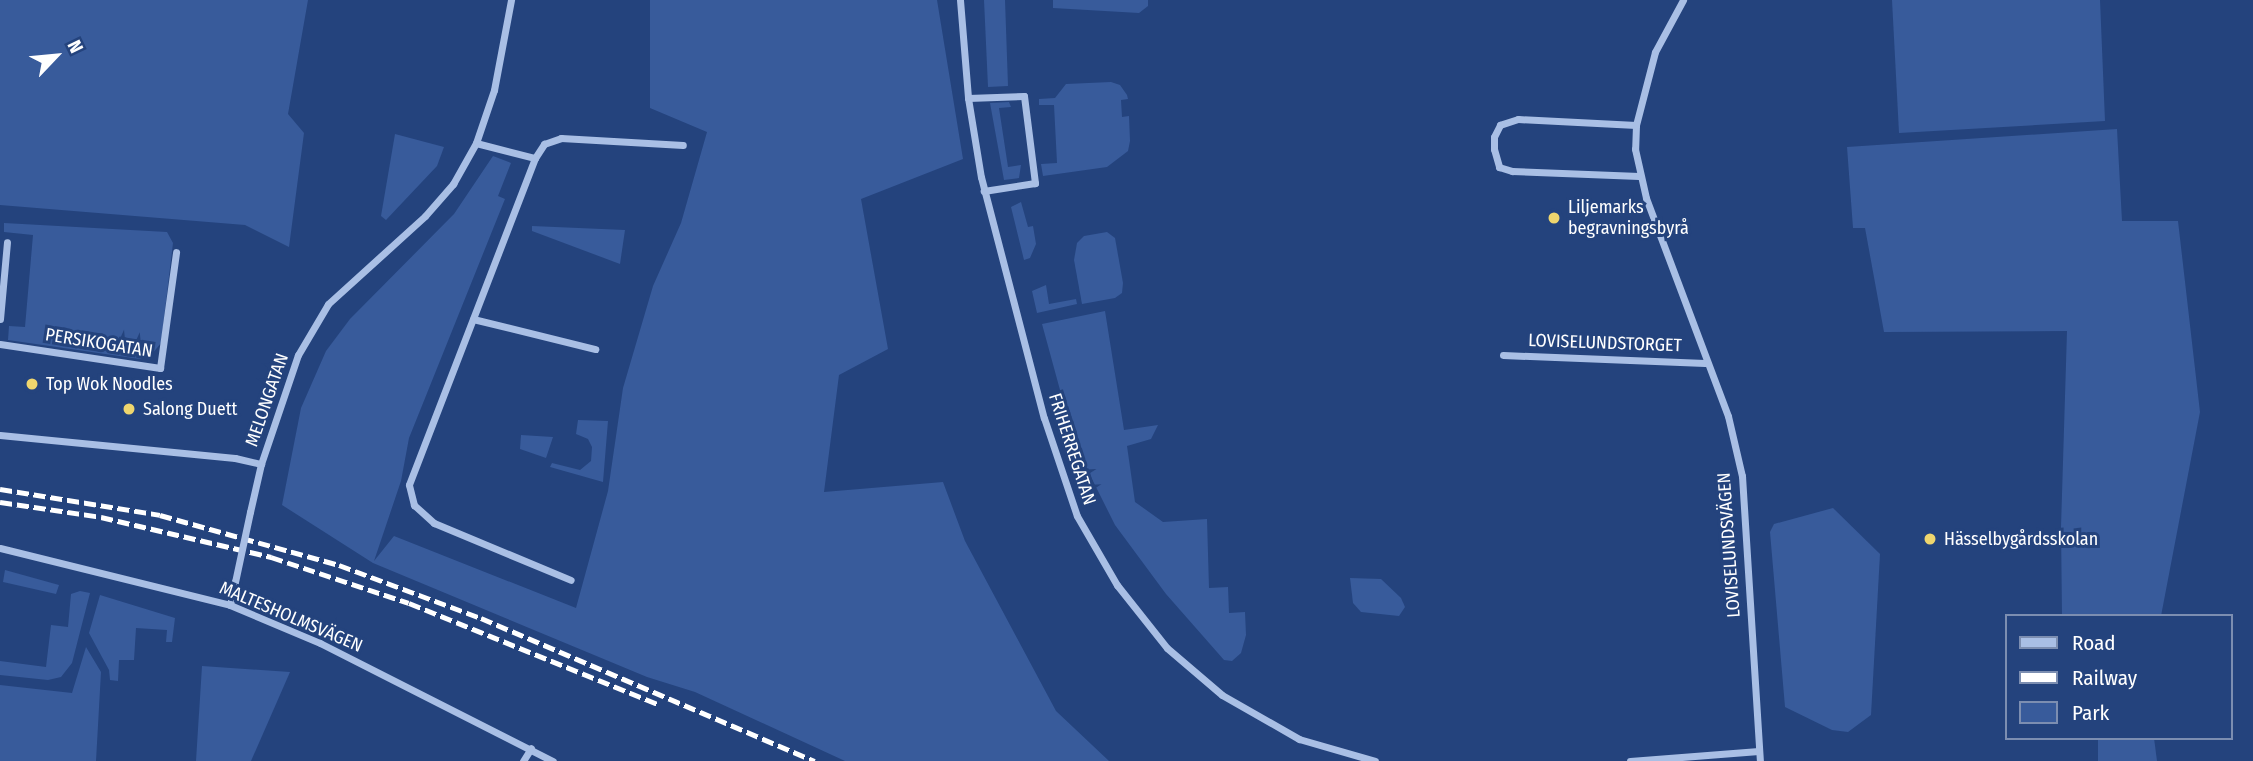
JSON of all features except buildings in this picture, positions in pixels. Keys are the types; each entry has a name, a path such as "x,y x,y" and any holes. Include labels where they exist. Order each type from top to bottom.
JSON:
{"street":[{"name":"MELONGATAN","path":"230,604 261,464 298,355 328,304 425,216 453,184 476,143 494,90 511,0"},
{"name":"FRIHERREGATAN","path":"960,0 968,98 984,191 1044,418 1077,516 1117,585 1167,648 1222,695 1299,739 1375,761"},
{"name":"LOVISELUNDSVÄGEN","path":"1683,0 1655,52 1636,125 1639,176 1705,363 1728,416 1742,476 1759,761"},
{"path":"968,98 1024,96 1035,183 984,191"},
{"path":"1636,125 1518,119 1500,125 1494,137 1494,149 1499,167 1512,171 1639,176"},
{"path":"570,580 433,523 414,505 409,485 535,158 544,144 561,138 683,145"},
{"path":"476,143 535,158"},
{"path":"0,319 8,242"},
{"name":"PERSIKOGATAN","path":"0,344 160,368 176,252"},
{"path":"473,319 595,349"},
{"name":"LOVISELUNDSTORGET","path":"1503,355 1705,363"},
{"path":"0,435 235,458 261,464"},
{"name":"MALTESHOLMSVÄGEN","path":"0,548 230,604 320,643 553,761"},
{"path":"523,761 531,748"},
{"path":"1630,761 1759,751"}],"green space":[{"path":"0,0 308,0 288,114 304,133 289,247 245,225 0,205"},
{"path":"650,0 937,0 963,159 861,199 888,349 839,375 824,492 943,482 965,541 1056,711 1109,761 845,761 695,692 647,677 373,563 282,505 301,408 326,351 350,319 454,214 493,156 511,163 498,196 505,199 409,438 401,481 374,561 394,536 576,608 608,491 623,388 653,286 681,223 707,132 650,108"},
{"path":"984,0 1005,0 1008,86 988,87"},
{"path":"1053,0 1148,0 1148,6 1139,13 1053,8"},
{"path":"1892,0 2100,0 2105,121 1899,133"},
{"path":"1111,82 1120,85 1128,99 1121,100 1122,117 1129,116 1128,151 1107,167 1043,176 1041,164 1057,163 1054,105 1039,105 1039,99 1055,98 1066,84"},
{"path":"1009,102 1011,107 999,108 1008,167 1021,165 1019,178 1004,180 990,103"},
{"path":"2117,129 2122,221 2178,221 2200,412 2161,614 2062,614 2061,527 2067,331 1884,332 1865,228 1853,228 1847,147"},
{"path":"395,134 444,147 437,166 386,220 381,216"},
{"path":"1021,202 1028,227 1033,226 1036,244 1030,258 1024,260 1011,207"},
{"path":"4,223 167,232 173,243 161,343 152,354 140,359 8,340 9,326 25,327 33,235 4,232"},
{"path":"532,226 625,230 620,264 532,231"},
{"path":"1107,232 1115,238 1123,283 1122,293 1115,298 1082,304 1074,260 1077,243 1084,236"},
{"path":"1046,285 1049,304 1076,299 1077,304 1037,313 1032,291"},
{"path":"1105,311 1124,430 1158,425 1151,439 1127,446 1135,502 1163,522 1207,519 1209,588 1228,587 1229,613 1245,612 1246,635 1241,653 1232,661 1224,660 1166,594 1115,525 1075,445 1042,324"},
{"path":"578,420 608,421 603,482 550,467 552,463 580,470 591,461 592,447 588,439 576,434"},
{"path":"521,435 553,437 546,458 520,449"},
{"path":"1833,508 1880,554 1871,715 1848,732 1832,730 1785,707 1770,532 1774,524"},
{"path":"5,570 59,585 56,594 3,582"},
{"path":"1350,578 1381,579 1401,598 1405,607 1399,616 1361,612 1353,603"},
{"path":"80,591 90,593 72,663 61,677 48,680 0,675 0,661 46,667 51,625 68,627 71,594"},
{"path":"100,595 175,618 172,642 166,642 167,630 136,628 134,660 119,660 118,681 110,680 109,670 89,633"},
{"path":"86,647 101,672 96,761 0,761 0,685 72,693"},
{"path":"202,666 290,672 251,761 196,761"},
{"path":"2098,740 2154,740 2157,761 2098,761"}],"railway":[{"path":"0,489 160,515 339,565 481,618 815,761"},
{"path":"0,502 101,517 271,557 409,603 660,705"}],"place":[{"name":"Liljemarks begravningsbyrå","path":"1554,218"},
{"name":"Top Wok Noodles","path":"32,384"},
{"name":"Salong Duett","path":"129,409"},
{"name":"Hässelbygårdsskolan","path":"1930,539"}]}
